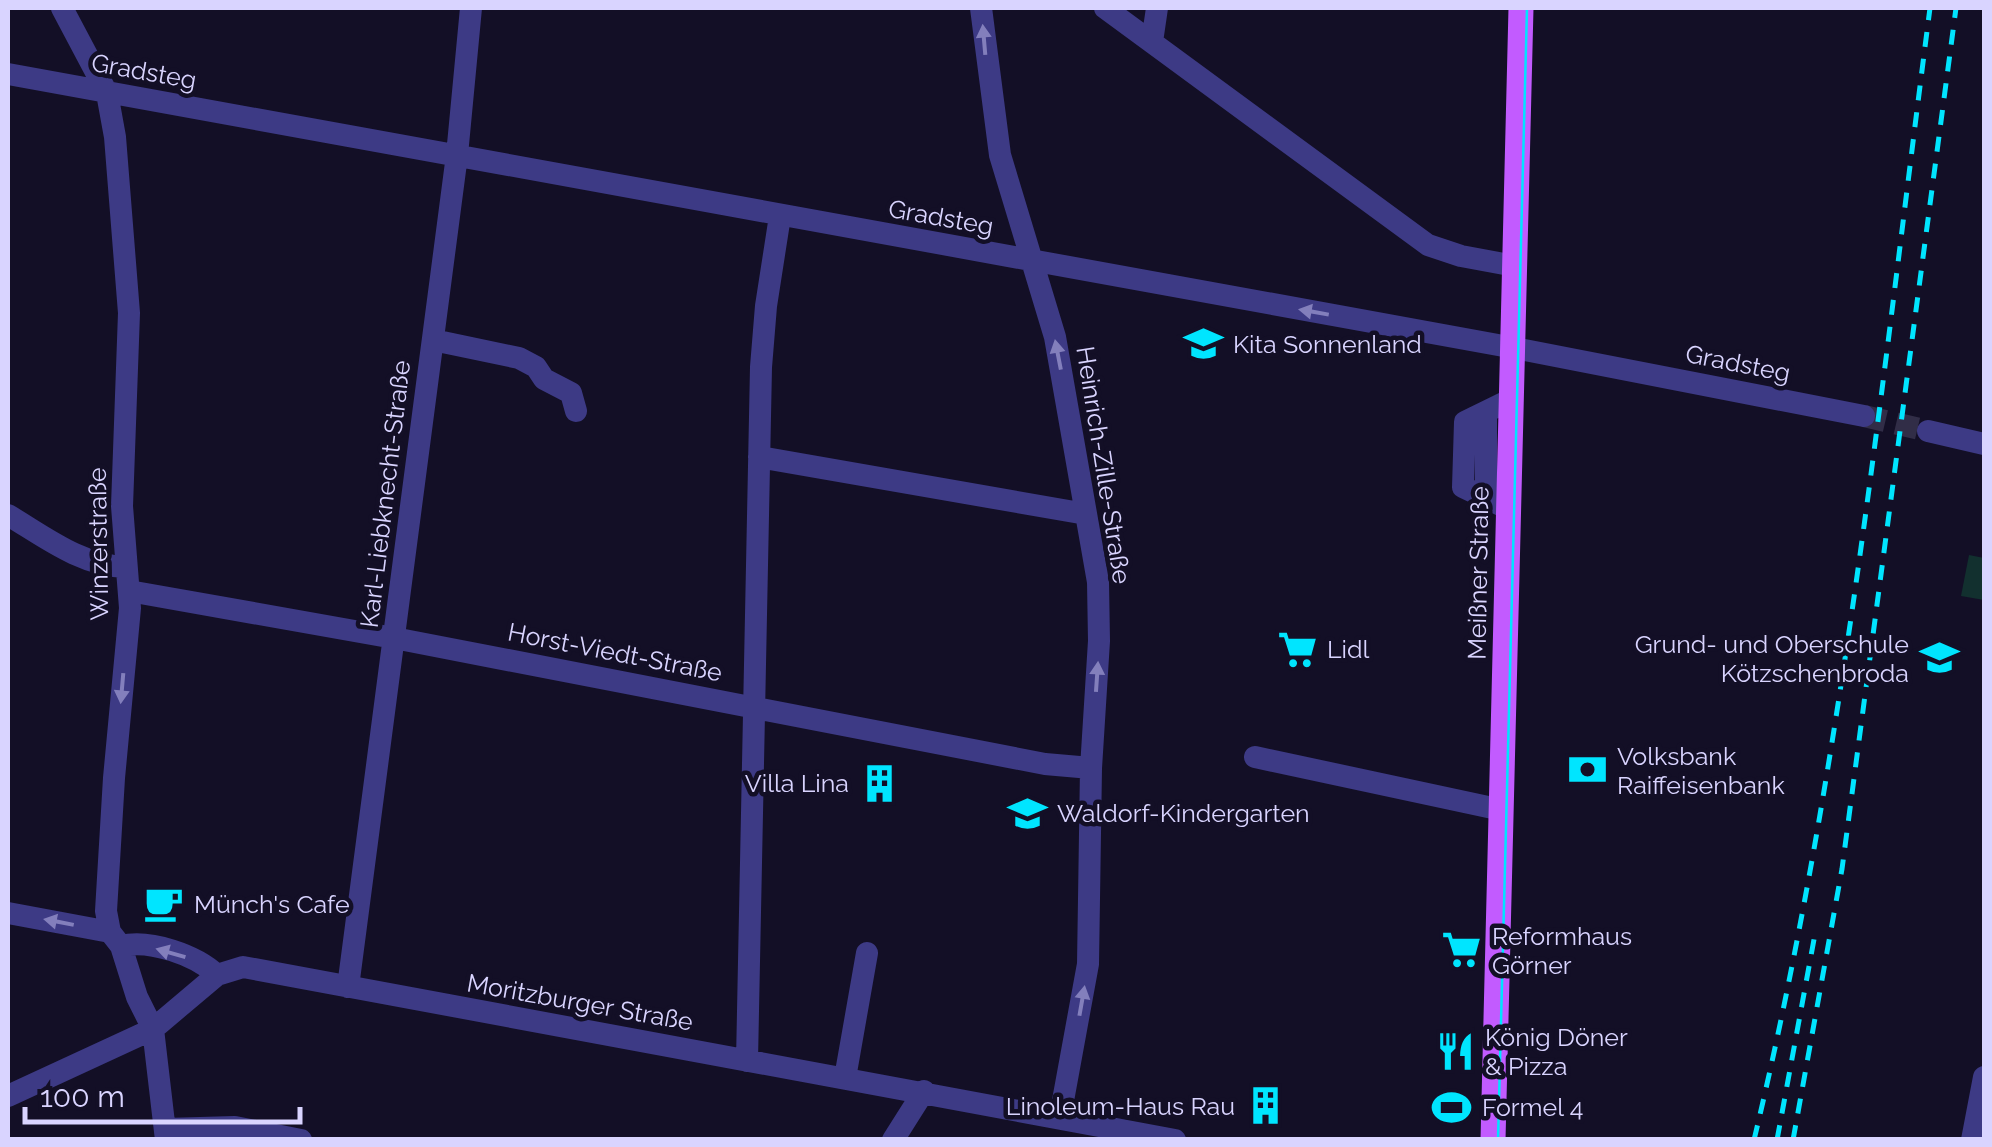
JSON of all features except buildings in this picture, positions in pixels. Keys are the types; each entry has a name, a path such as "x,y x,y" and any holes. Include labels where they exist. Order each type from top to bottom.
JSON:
{"main road":[{"name":"Meißner Straße","path":"1493,1140 1522,8"}],"street":[{"name":"Winzerstraße","path":"62,8 107,92 115,137 129,312 122,506 129,591 106,911 136,997 153,1029 166,1134"},
{"name":"Karl-Liebknecht-Straße","path":"348,987 456,156 470,8"},
{"name":"Heinrich-Zille-Straße","path":"981,8 1000,155 1055,337 1098,582 1100,641 1091,768 1088,964 1060,1117"},
{"path":"1105,8 1428,245 1515,266"},
{"path":"1152,42 1158,8"},
{"name":"Gradsteg","path":"8,74 1514,348 1864,416"},
{"path":"747,1061 764,322 780,216"},
{"path":"432,340 519,358 536,367 544,379 571,394 576,411"},
{"path":"1510,509 1463,487 1466,422 1512,399"},
{"path":"1928,431 1984,444"},
{"path":"759,457 1086,514"},
{"path":"8,514 74,555 96,564 125,568"},
{"name":"Horst-Viedt-Straße","path":"129,591 1045,764 1091,768"},
{"path":"1255,757 1502,810"},
{"path":"8,912 136,942 203,962 217,974 153,1029 8,1096"},
{"path":"845,1078 866,954"},
{"name":"Moritzburger Straße","path":"217,974 229,969 260,969 1175,1140"},
{"path":"1972,1140 1984,1077"},
{"path":"893,1140 924,1091"},
{"path":"166,1134 235,1127 301,1140"}],"green space":[{"path":"1969,555 1984,558 1984,600 1961,596"}],"tunnel":[{"path":"1864,416 1928,431"}],"tram line":[{"path":"1498,1140 1527,8"}],"railway":[{"path":"1754,1140 1785,1000 1836,718 1930,8"},
{"path":"1793,1140 1842,869 1956,8"},
{"path":"1777,1140 1815,934"}],"place":[{"name":"Kita Sonnenland","path":"1203,344"},
{"name":"Lidl","path":"1297,649"},
{"name":"Grund- und Oberschule Kötzschenbroda","path":"1939,658"},
{"name":"Volksbank Raiffeisenbank","path":"1587,770"},
{"name":"Villa Lina","path":"879,783"},
{"name":"Waldorf-Kindergarten","path":"1027,813"},
{"name":"Münch's Cafe","path":"164,904"},
{"name":"Reformhaus Görner","path":"1462,950"},
{"name":"König Döner & Pizza","path":"1455,1051"},
{"name":"Linoleum-Haus Rau","path":"1265,1106"},
{"name":"Formel 4","path":"1452,1107"}]}
